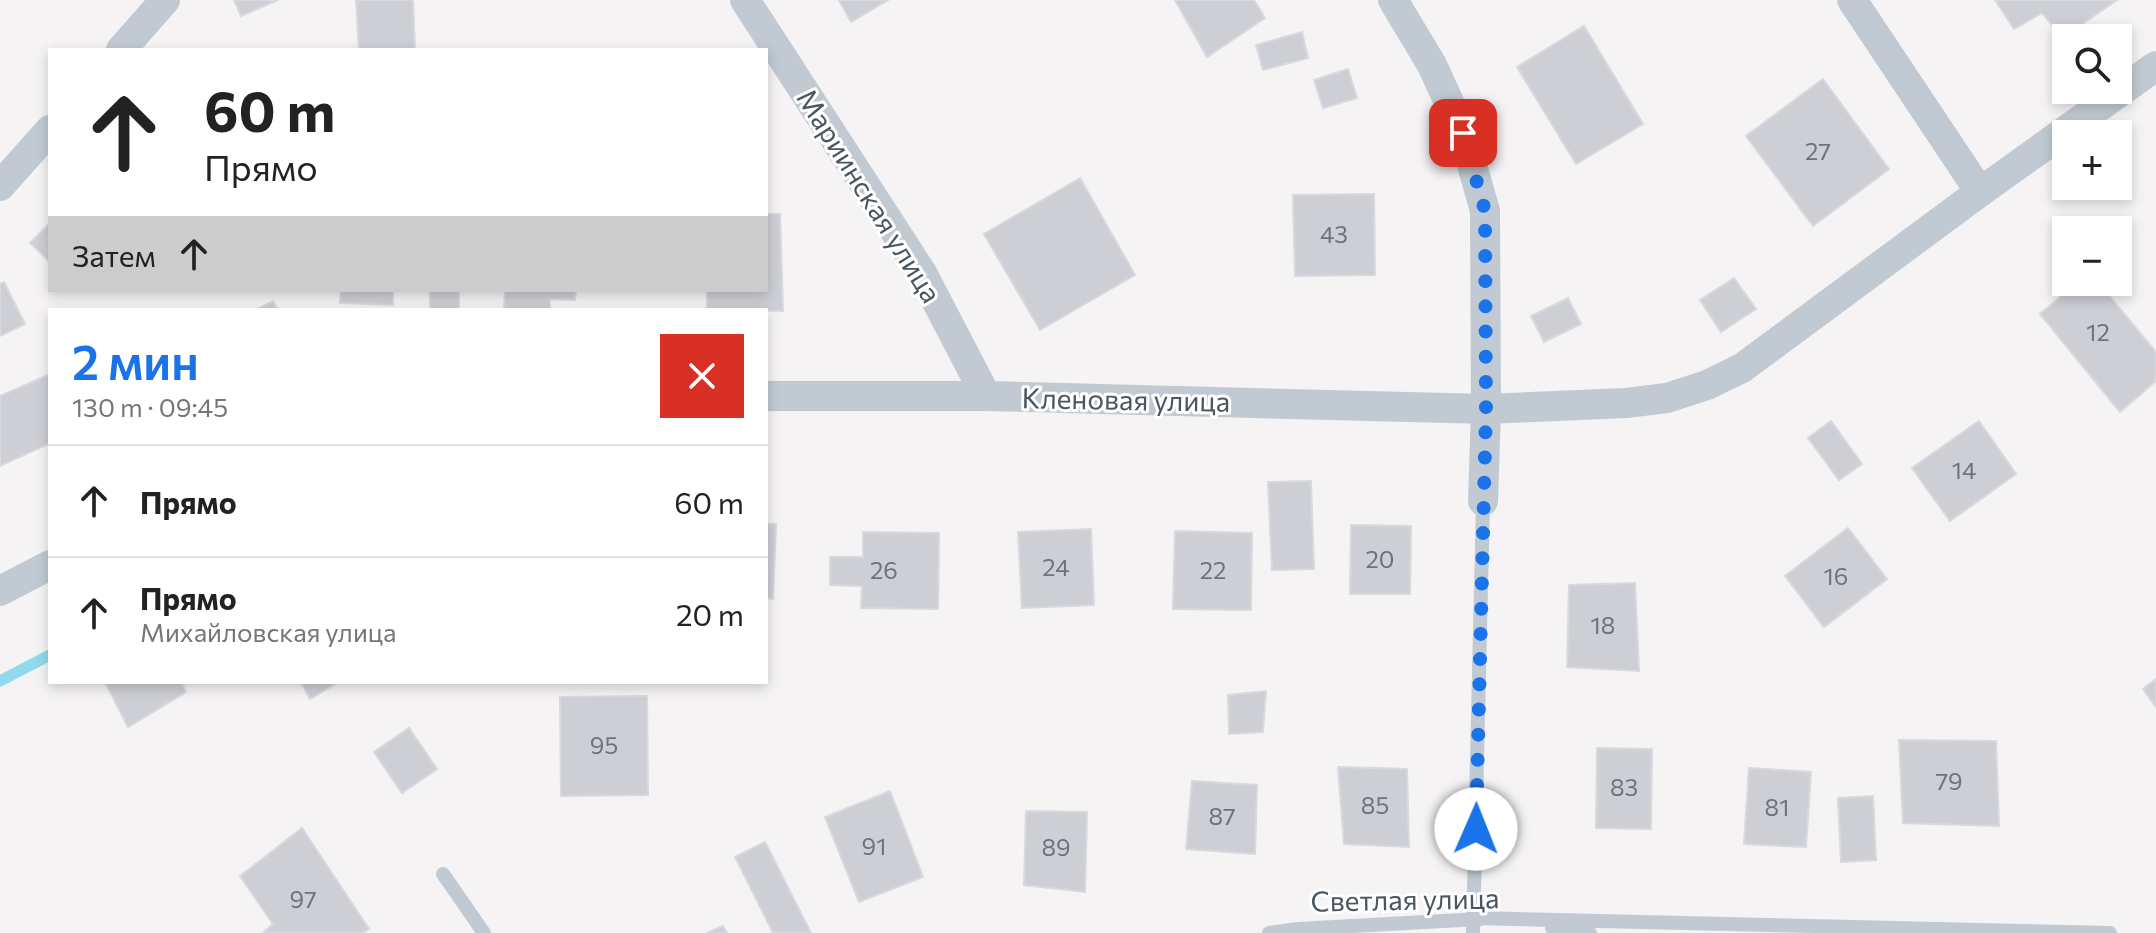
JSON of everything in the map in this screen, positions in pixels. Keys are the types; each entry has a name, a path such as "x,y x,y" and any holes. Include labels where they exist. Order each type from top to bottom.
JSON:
{"street":[{"path":"123,48 165,0"},
{"name":"Мариинская улица","path":"745,0 922,273 986,396"},
{"path":"1393,0 1432,65 1463,133 1485,211 1483,501"},
{"path":"1852,0 1980,192"},
{"name":"Кленовая улица","path":"768,396 986,396 1486,409 1626,403 1667,398 1707,385 1742,368 2156,66"},
{"path":"0,186 48,132"},
{"path":"0,591 48,566"}],"lane":[{"path":"1483,501 1474,926 2110,933"},
{"path":"443,874 484,933"},
{"name":"Светлая улица","path":"1269,933 1298,929 1474,926 1590,933"}],"building":[{"path":"234,0 278,0 241,16"},
{"path":"356,0 413,0 415,48 359,48"},
{"path":"839,0 888,0 851,22"},
{"path":"1175,0 1254,0 1265,18 1207,57"},
{"path":"1995,0 2117,0 2082,24 2052,26 2042,13 2014,29"},
{"path":"1584,26 1643,124 1576,164 1517,67"},
{"path":"1302,32 1308,58 1263,70 1256,45"},
{"path":"1348,69 1357,98 1323,108 1314,80"},
{"path":"1823,79 1889,169 1813,226 1746,136"},
{"path":"1080,178 1135,275 1040,330 984,234"},
{"path":"1374,194 1375,275 1295,276 1293,195"},
{"path":"768,214 780,214 783,311 768,311 768,308 707,308 707,292 768,292"},
{"path":"48,225 48,260 30,243"},
{"path":"1734,278 1756,309 1721,332 1700,300"},
{"path":"4,282 25,324 0,336 0,284"},
{"path":"341,292 393,292 393,305 340,303"},
{"path":"430,292 459,292 459,308 430,308"},
{"path":"505,292 576,292 575,300 550,299 550,308 504,308"},
{"path":"2061,296 2110,296 2156,352 2156,381 2120,412 2040,314"},
{"path":"1568,298 1581,324 1544,342 1531,316"},
{"path":"273,301 277,308 260,308"},
{"path":"48,375 48,444 0,466 0,396"},
{"path":"1831,421 1862,464 1839,480 1808,438"},
{"path":"1979,421 2016,474 1950,521 1912,468"},
{"path":"1311,481 1314,569 1272,570 1268,482"},
{"path":"768,524 776,524 773,599 768,598"},
{"path":"1351,525 1411,526 1410,594 1350,594"},
{"path":"1848,528 1887,579 1824,627 1785,576"},
{"path":"1091,529 1094,605 1022,608 1018,532"},
{"path":"1175,531 1252,533 1251,610 1173,609"},
{"path":"863,532 939,533 938,609 861,608 862,586 830,585 830,557 863,557"},
{"path":"1635,583 1639,671 1567,667 1569,585"},
{"path":"2156,679 2156,707 2143,689"},
{"path":"106,684 182,684 186,692 128,727"},
{"path":"302,684 335,684 310,699"},
{"path":"1266,691 1263,732 1229,734 1228,695"},
{"path":"647,696 648,795 561,796 560,697"},
{"path":"409,728 437,769 402,793 374,752"},
{"path":"1899,740 1996,741 1999,826 1903,823"},
{"path":"1597,748 1652,749 1651,829 1596,828"},
{"path":"1338,767 1407,769 1409,847 1344,844"},
{"path":"1749,768 1811,772 1806,847 1744,844"},
{"path":"1192,781 1257,785 1255,854 1186,849"},
{"path":"890,791 923,877 859,902 825,817"},
{"path":"1873,796 1876,860 1841,862 1838,798"},
{"path":"1026,811 1087,812 1085,892 1024,885"},
{"path":"302,828 369,929 362,933 263,933 273,924 240,876"},
{"path":"765,842 811,933 773,933 735,857"},
{"path":"723,926 727,933 707,933"}],"waterway":[{"path":"0,681 48,656"}],"route":[{"path":"1463,133 1485,211 1486,409 1476,829"}]}
